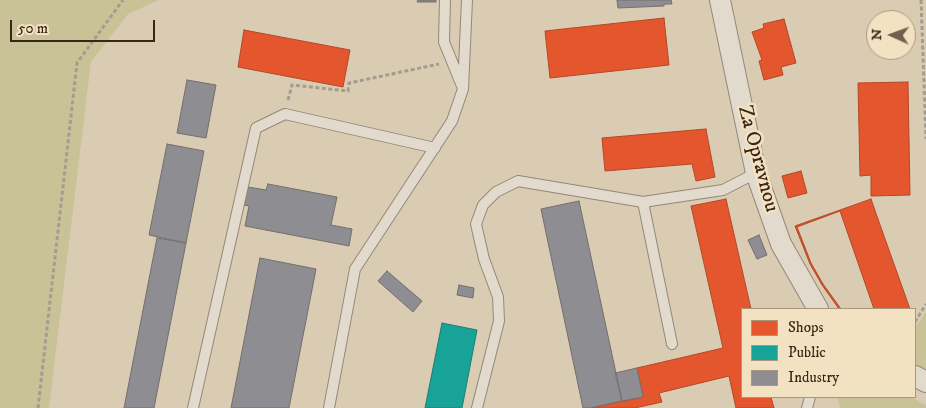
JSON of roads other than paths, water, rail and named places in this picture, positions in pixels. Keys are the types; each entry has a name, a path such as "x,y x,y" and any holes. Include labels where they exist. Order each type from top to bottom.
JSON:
{"street":[{"name":"Za Opravnou","path":"720,0 756,173 781,244 817,308"}],"lane":[{"path":"445,0 444,42 463,89"},
{"path":"329,408 355,269 452,121 463,89 468,0"},
{"path":"192,408 256,128 285,114 435,148"},
{"path":"477,408 499,321 498,297 484,259 476,224 483,205 496,192 518,181 643,202 723,190 756,173"},
{"path":"643,202 672,344"}]}
